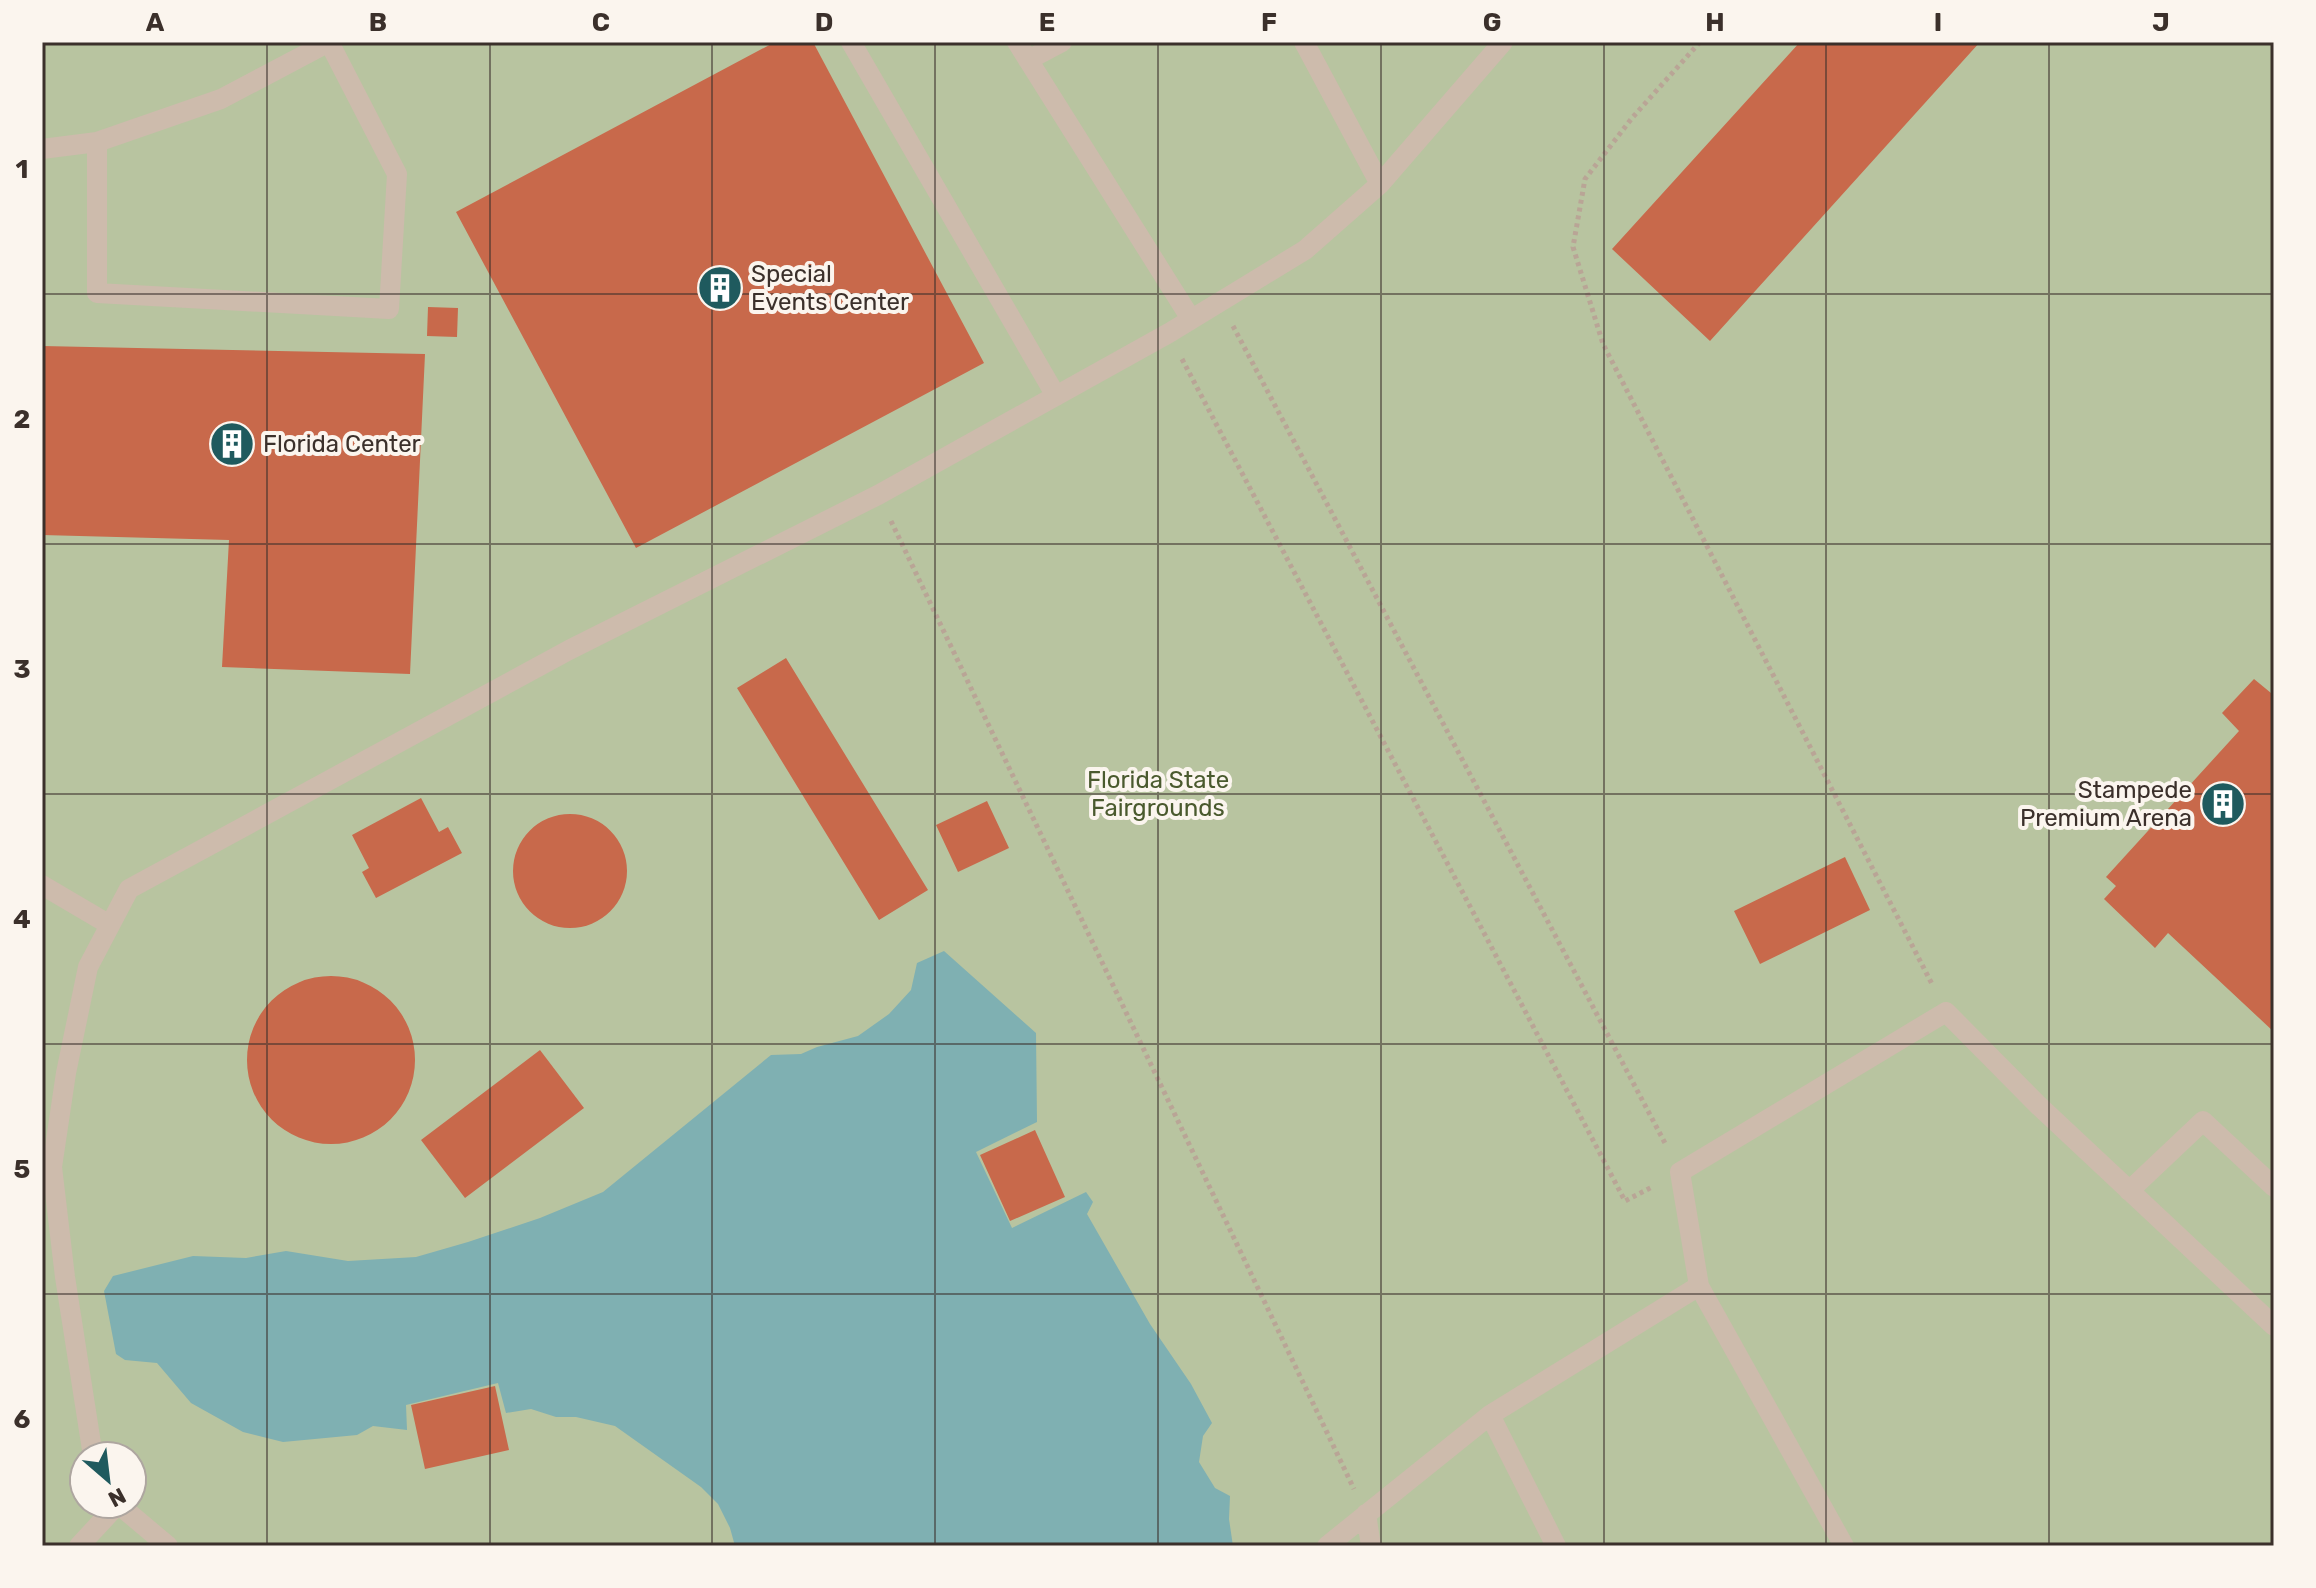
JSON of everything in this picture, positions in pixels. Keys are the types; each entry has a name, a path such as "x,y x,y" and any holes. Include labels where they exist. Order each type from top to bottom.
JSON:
{"lane":[{"path":"42,149 97,142 221,99 329,42 397,174 389,309 97,293 97,142"},
{"path":"851,42 1056,396"},
{"path":"1017,42 1191,319"},
{"path":"1028,60 1062,42"},
{"path":"1304,42 1380,184"},
{"path":"90,1440 65,1277 52,1167 66,1073 88,967 129,889 569,650 878,495 1169,333 1305,250 1380,184 1503,42"},
{"path":"42,885 110,925"},
{"path":"1844,1546 1699,1286 1680,1172 1946,1012 2037,1104 2274,1326"},
{"path":"2129,1191 2203,1121 2274,1187"},
{"path":"1327,1546 1490,1415 1699,1286"},
{"path":"1490,1415 1556,1546"},
{"path":"1366,1514 1371,1546"},
{"path":"79,1546 103,1520"},
{"path":"137,1520 168,1546"}],"path":[{"path":"1700,42 1632,118 1585,179 1573,247 1603,344 1946,1012"},
{"path":"1169,333 1625,1201 1680,1172 1220,302"},
{"path":"878,495 1366,1514"}],"green space":[{"name":"Florida State Fairgrounds","path":"42,42 2274,42 2274,1546 42,1546"}],"water":[{"path":"944,951 1036,1033 1037,1122 976,1152 1012,1228 1086,1192 1093,1202 1087,1214 1212,1423 1203,1436 1199,1462 1215,1488 1230,1496 1233,1546 735,1546 718,1504 701,1487 615,1426 576,1417 556,1417 531,1409 506,1413 498,1383 406,1405 407,1430 373,1426 357,1435 283,1442 243,1432 191,1403 157,1363 125,1360 116,1354 104,1291 113,1276 193,1256 246,1258 286,1251 348,1261 416,1257 540,1218 603,1192 771,1055 801,1054 858,1036 889,1014 911,990 917,963"}],"building":[{"name":"Special Events Center","path":"775,42 813,42 984,363 636,548 456,212"},
{"path":"1800,42 1980,42 1710,341 1612,249"},
{"path":"428,307 458,308 457,337 427,336"},
{"name":"Florida Center","path":"42,346 425,354 410,674 222,667 229,540 42,535"},
{"path":"786,658 928,890 879,920 737,688"},
{"name":"Stampede Premium Arena","path":"2254,679 2271,693 2274,690 2274,1032 2168,933 2155,948 2104,899 2116,886 2106,877 2239,731 2222,713"},
{"path":"421,798 439,832 448,827 462,853 376,898 362,872 369,868 352,835"},
{"path":"987,801 1009,848 958,872 936,825"},
{"path":"570,814 592,818 610,831 623,849 627,871 623,893 610,911 592,924 570,928 548,924 530,911 517,893 513,871 517,849 530,831 548,818"},
{"path":"1845,857 1870,910 1760,964 1734,911"},
{"path":"331,976 363,982 391,1000 409,1028 415,1060 409,1092 391,1120 363,1138 331,1144 299,1138 271,1120 253,1092 247,1060 253,1028 271,1000 299,982"},
{"path":"540,1050 584,1108 465,1198 421,1140"},
{"path":"1035,1130 1065,1197 1010,1221 980,1155"},
{"path":"495,1386 509,1450 425,1469 411,1405"}],"place":[{"name":"Special Events Center","path":"720,288"},
{"name":"Florida Center","path":"232,444"},
{"name":"Stampede Premium Arena","path":"2223,804"}]}
